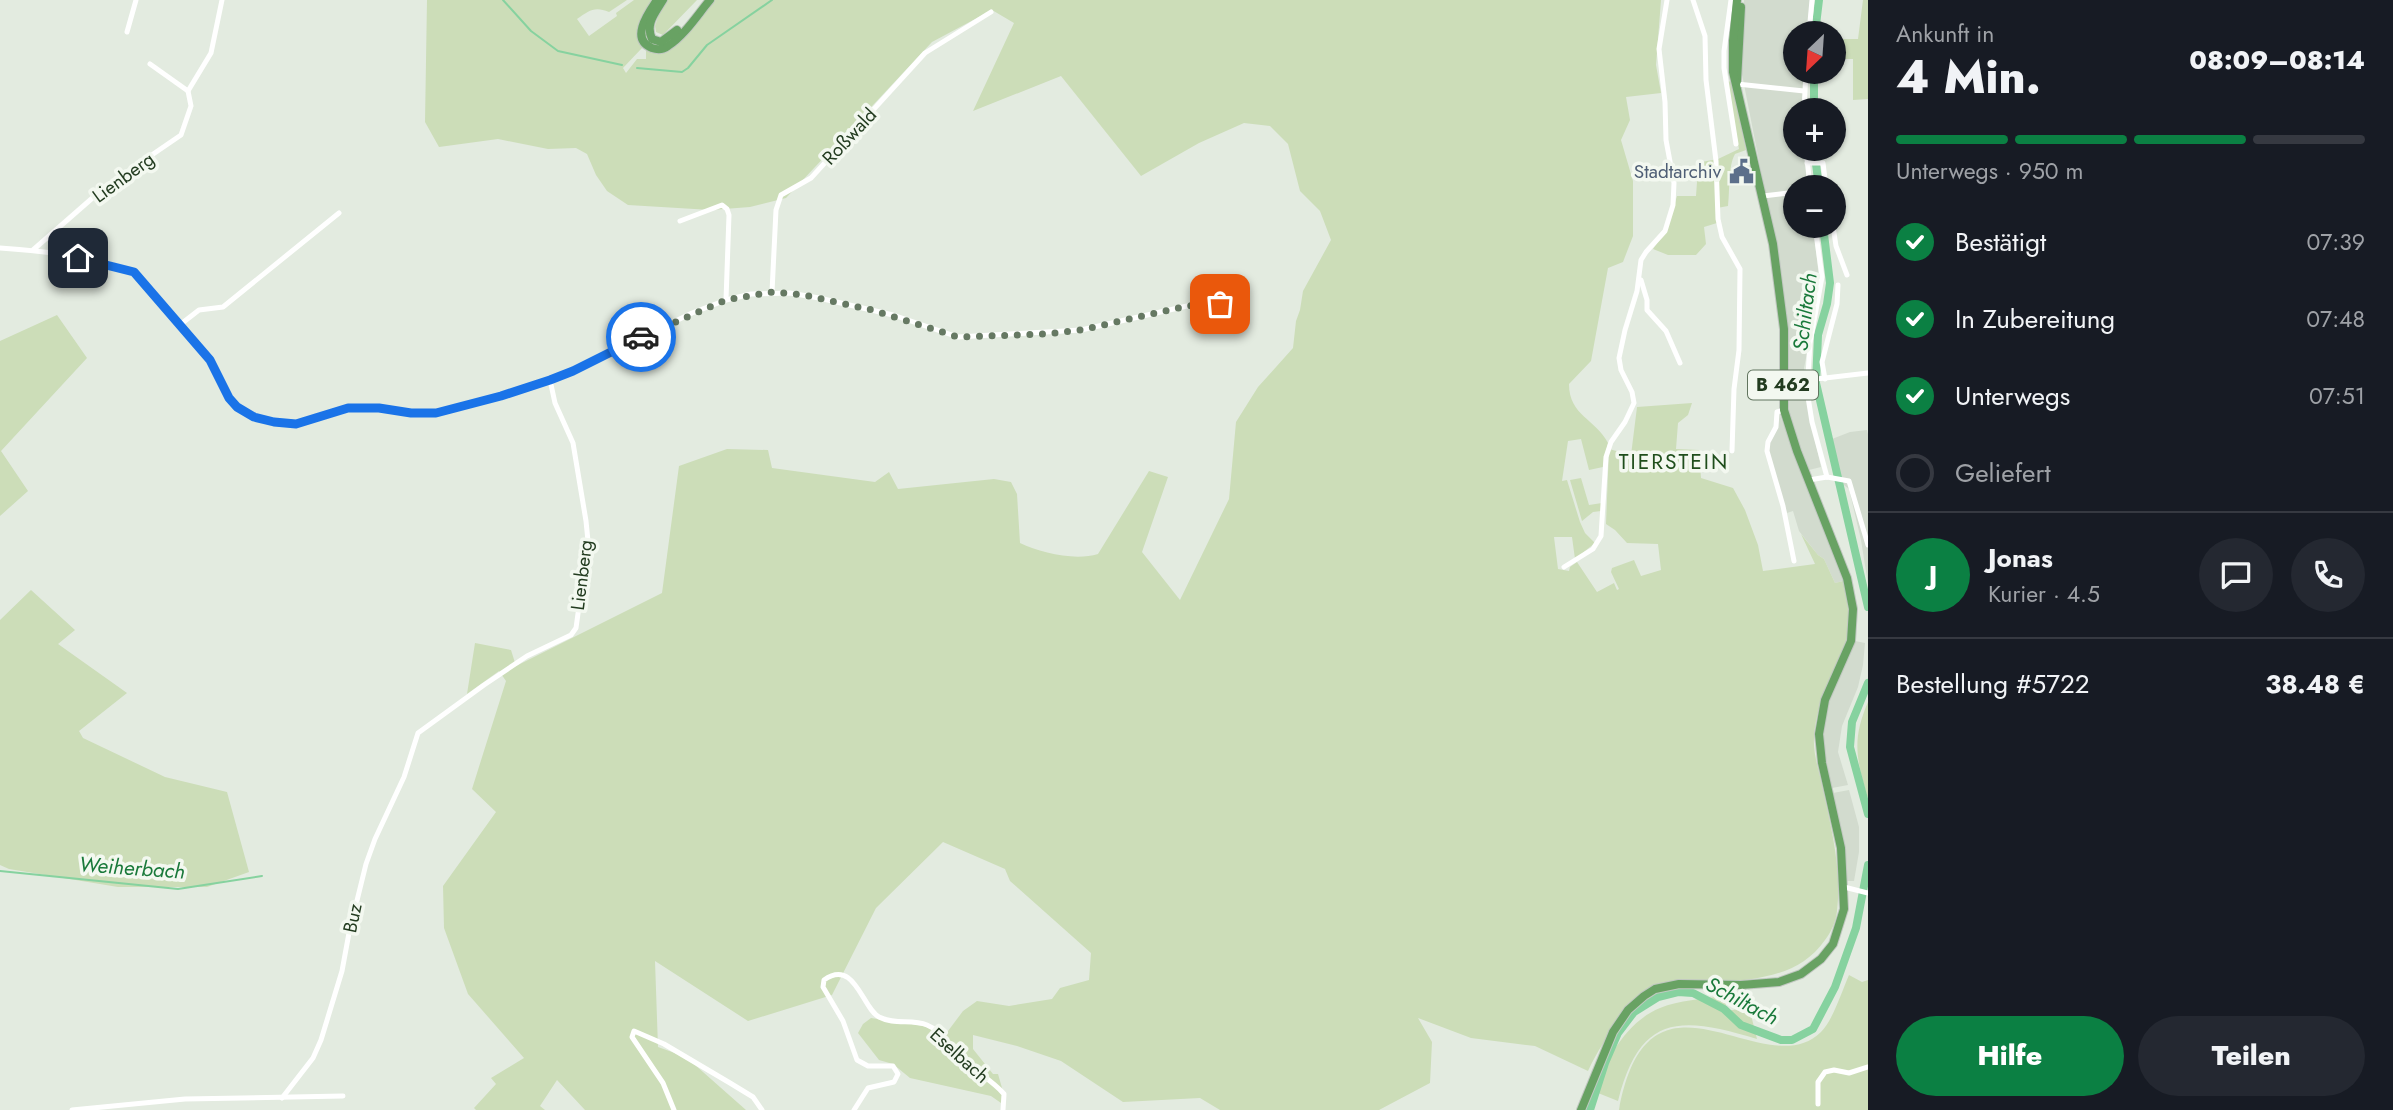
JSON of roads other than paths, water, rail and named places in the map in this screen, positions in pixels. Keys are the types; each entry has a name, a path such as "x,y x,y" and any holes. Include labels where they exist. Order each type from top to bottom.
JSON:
{"main road":[{"path":"657,0 641,34 648,46 656,49 669,46 710,0"},
{"path":"663,0 649,25 652,39 658,42 674,34 703,0"},
{"name":"B 462","path":"1581,1110 1612,1032 1628,1010 1644,996 1655,989 1679,984 1741,985 1779,982 1801,974 1821,959 1833,944 1849,888 1822,763 1819,734 1825,700 1853,634 1853,609 1847,578 1784,410 1782,303 1763,196 1737,84 1739,0"}],"street":[{"path":"127,32 136,0"},
{"name":"Lienberg","path":"33,250 106,187 181,135 191,106 188,91 211,52 222,0"},
{"path":"1564,567 1593,549 1601,536 1606,457 1611,442 1634,403 1619,358 1640,278 1642,260 1665,232 1674,199 1659,49 1667,0"},
{"path":"1693,0 1705,36 1706,80 1716,161 1718,219 1723,237 1740,268 1739,350 1734,389 1732,451"},
{"path":"1731,0 1724,68 1736,144"},
{"path":"1811,21 1812,0"},
{"name":"Roßwald","path":"772,292 776,210 781,195 811,177 925,53 991,12"},
{"path":"150,64 188,91"},
{"path":"1737,84 1804,91"},
{"path":"1804,98 1805,84"},
{"path":"1812,175 1813,163 1823,163 1824,175"},
{"path":"1763,196 1783,194"},
{"path":"680,222 715,206 722,205 727,209 726,300"},
{"path":"181,324 199,310 223,307 339,213"},
{"path":"1817,238 1822,277 1810,343 1817,379"},
{"path":"1835,238 1846,275"},
{"path":"0,248 33,250 134,272 210,360 229,398 237,407 254,417 296,424 348,408 436,413 501,396 573,371 692,313 726,300 772,292 809,296 872,310 958,337 1081,330 1187,306 1220,304"},
{"path":"1640,278 1647,300 1647,310 1666,331 1680,363"},
{"path":"1830,477 1812,422 1807,391 1817,379 1822,362 1838,304 1838,285"},
{"path":"1817,379 1868,373"},
{"name":"Lienberg","path":"418,733 527,656 571,635 576,628 587,531 573,443 555,403 550,380"},
{"path":"1784,410 1777,412 1776,428 1768,442 1767,451 1783,506 1794,561"},
{"path":"1809,480 1830,477 1844,480 1851,485 1868,545"},
{"name":"Buz","path":"282,1098 313,1058 321,1040 342,971 366,864 374,839 404,777 418,733"},
{"path":"1849,888 1868,893"},
{"name":"Eselbach","path":"854,1110 868,1088 894,1082 898,1074 893,1066 868,1066 857,1060 843,1021 823,987 824,980 832,975 846,978 856,984 868,1009 880,1017 892,1021 925,1024 939,1032 964,1061 1004,1094 1003,1110"},
{"path":"674,1110 663,1083 632,1037 634,1031 664,1044 753,1097 762,1110"},
{"path":"1818,1104 1818,1082 1825,1072 1834,1070 1849,1073 1868,1067"},
{"path":"72,1110 185,1099 343,1096"}],"waterway":[{"path":"503,0 531,31 558,51 622,65"},
{"path":"637,68 682,72 707,45 772,0"},
{"name":"Schiltach","path":"1816,21 1819,0"},
{"name":"Schiltach","path":"1814,84 1814,98"},
{"name":"Schiltach","path":"1816,161 1817,175"},
{"name":"Schiltach","path":"1824,238 1830,283 1818,335 1816,383 1868,607"},
{"name":"Schiltach","path":"1868,683 1852,722 1850,747 1868,814"},
{"name":"Schiltach","path":"1590,1110 1618,1033 1634,1012 1658,997 1678,992 1693,993 1724,1009 1741,1025 1781,1040 1792,1040 1813,1029 1835,987 1856,928 1868,865"},
{"name":"Weiherbach","path":"0,871 178,889 262,876"}],"place":[{"name":"Stadtarchiv","path":"1741,171"}],"district":[{"name":"TIERSTEIN","path":"1674,462"}]}
